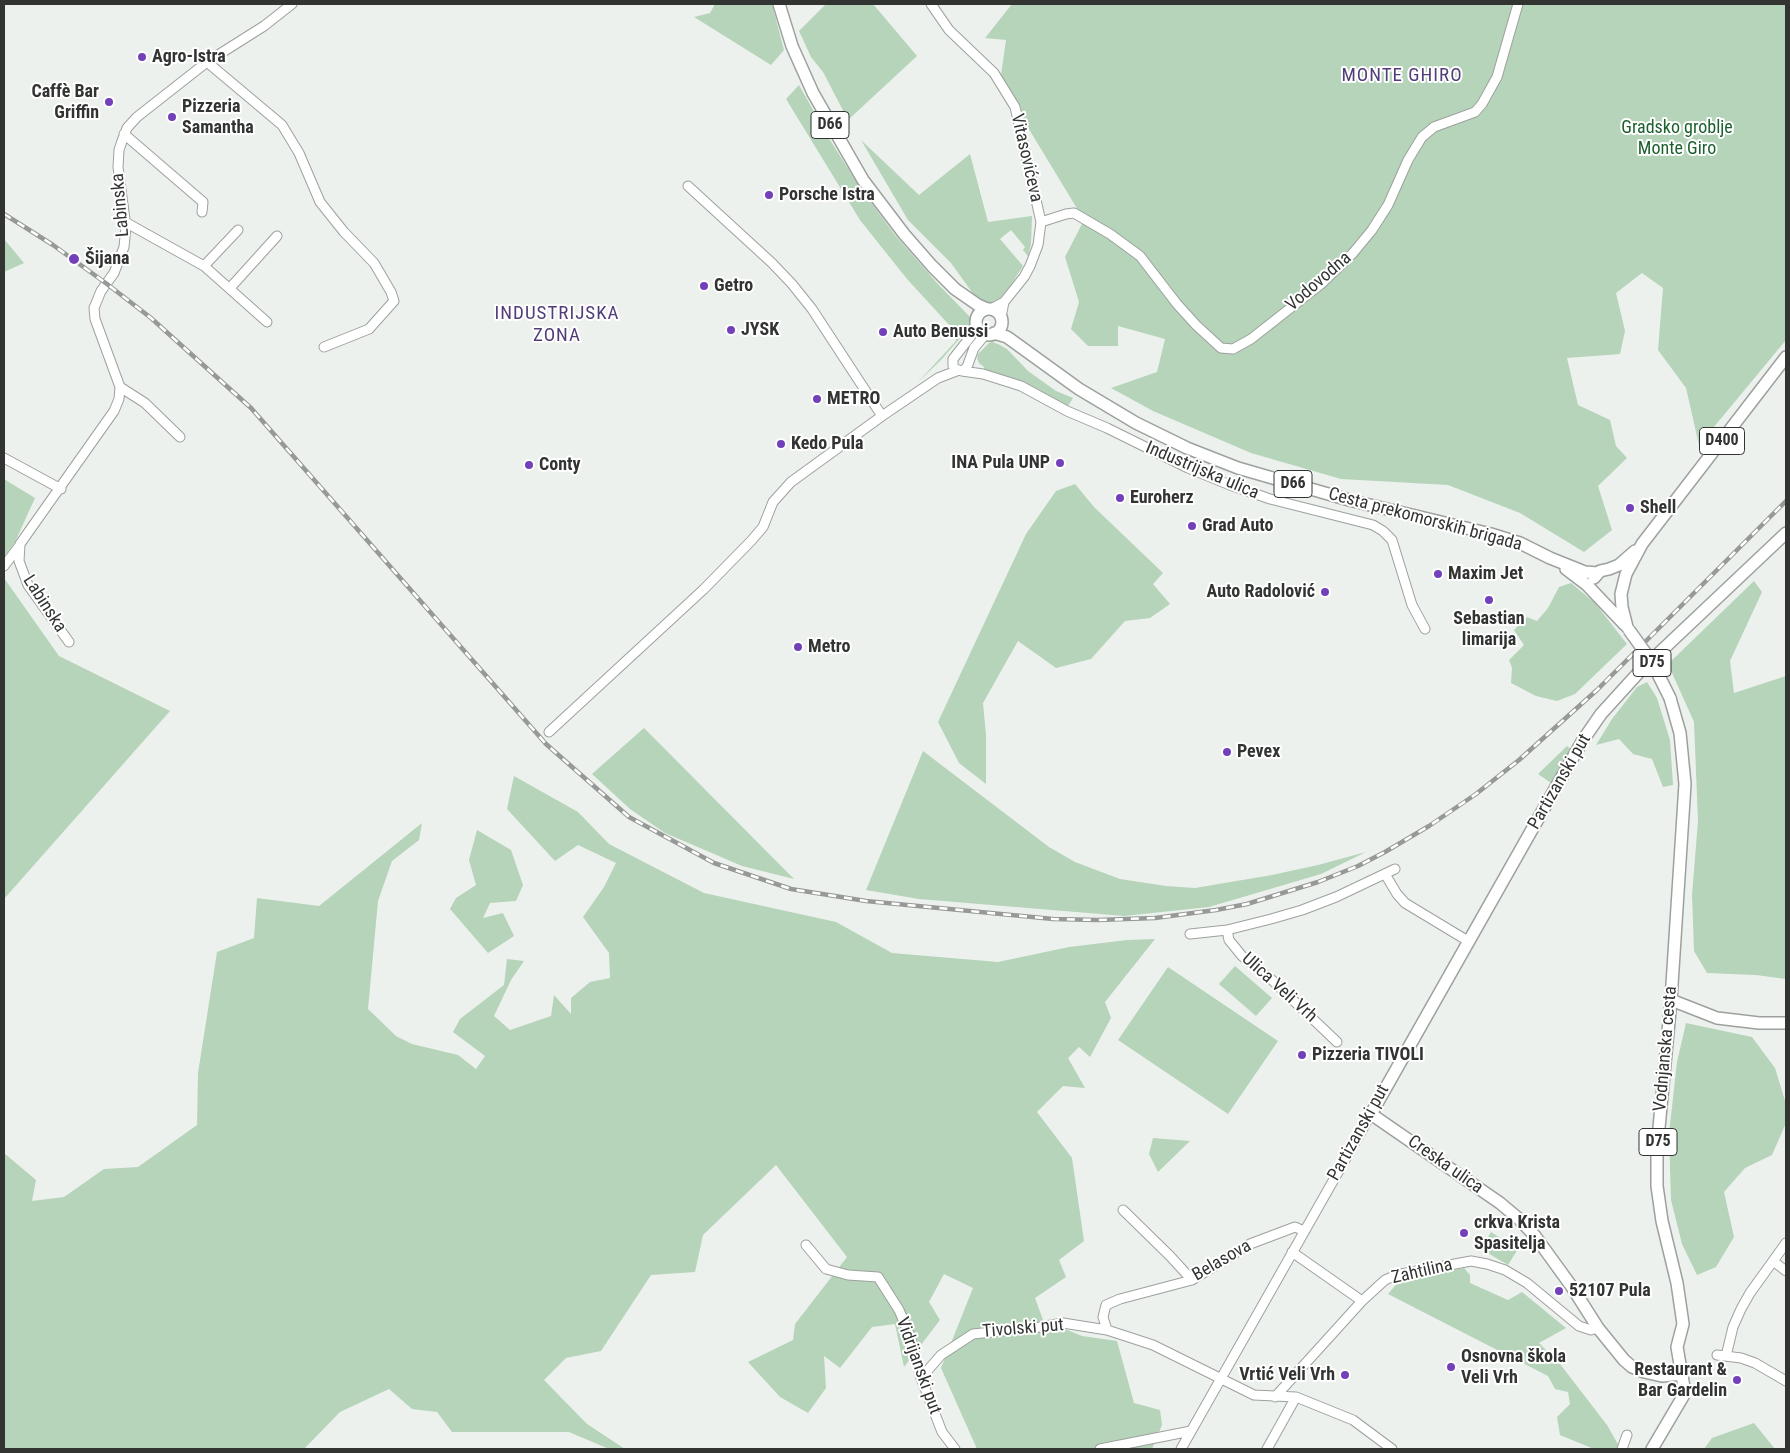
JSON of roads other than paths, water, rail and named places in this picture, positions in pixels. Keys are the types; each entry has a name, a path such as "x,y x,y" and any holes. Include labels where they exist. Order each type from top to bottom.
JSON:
{"main road":[{"name":"D66","path":"779,4 792,46 813,93 863,180 915,246 955,289 974,314 980,331 991,334"},
{"name":"D66","path":"955,289 978,305 997,312 1007,336"},
{"path":"976,322 980,312 989,309"},
{"path":"991,334 999,329 1001,320"},
{"name":"Cesta prekomorskih brigada","path":"991,334 1007,336 1079,389 1136,423 1187,448 1238,468 1349,500 1491,534 1520,544 1585,572 1604,571"},
{"name":"D400","path":"1622,589 1628,568 1642,544 1786,358"},
{"name":"Partizanski put","path":"1371,1114 1583,740 1610,702 1640,670 1786,533"},
{"name":"D400","path":"1604,571 1619,565 1642,544"},
{"name":"Cesta prekomorskih brigada","path":"1550,558 1581,580 1597,595"},
{"path":"1604,571 1618,573 1622,589 1613,600 1606,601 1597,595 1593,580 1604,571"},
{"name":"D75","path":"1622,589 1622,607 1628,628"},
{"name":"D75","path":"1597,595 1628,628"},
{"name":"Vodnjanska cesta","path":"1628,628 1652,662 1670,698 1680,733 1685,784 1658,1149 1657,1186 1662,1221 1677,1283 1683,1324 1677,1347 1685,1393 1652,1449"},
{"path":"1670,1000 1717,1018 1758,1023 1786,1023"},
{"name":"Creska ulica","path":"1371,1114 1500,1203 1520,1219 1572,1286 1598,1328 1618,1354 1632,1367 1662,1376 1682,1374"}],"street":[{"name":"Vitasovićeva","path":"931,4 949,30 994,73 1015,107 1041,222 1038,245 1030,266 1016,288 1004,302 989,309"},
{"name":"Vodovodna","path":"1041,222 1074,213 1110,234 1140,256 1177,304 1196,325 1221,348 1232,350 1252,339 1321,284 1353,253 1372,230 1388,205 1408,160 1422,137 1434,127 1475,112 1482,104 1497,78 1518,4"},
{"name":"Labinska","path":"120,387 94,319 94,308 101,291 114,273 123,253 125,222 118,160 124,134 137,116 207,62 264,26 289,5"},
{"path":"207,62 282,125 299,153 320,202 344,232 374,263 392,292 394,301 369,329 324,346"},
{"path":"124,134 203,202 202,212"},
{"path":"688,186 772,263 792,284 812,308 882,416"},
{"path":"125,222 204,266 267,322"},
{"path":"204,266 238,230"},
{"path":"230,288 277,236"},
{"name":"Vitasovićeva","path":"1001,320 1004,302"},
{"name":"Industrijska ulica","path":"938,378 971,336 976,322"},
{"path":"953,359 953,366 960,371 967,367 974,348 984,336 991,334"},
{"name":"Industrijska ulica","path":"970,363 976,371 1020,386 1066,412 1107,428 1188,468 1230,485 1270,499 1373,525 1392,540 1412,604 1425,629"},
{"name":"Industrijska ulica","path":"549,732 698,594 757,534 773,502 790,482 938,378 960,371 983,374"},
{"path":"4,566 61,489 114,412 119,399 120,387 145,403 180,437"},
{"path":"4,458 61,489"},
{"name":"Labinska","path":"20,544 19,561 28,585 69,642"},
{"path":"1190,934 1227,930 1302,910 1336,897 1395,869"},
{"path":"1385,874 1405,903 1468,941"},
{"name":"Ulica Veli Vrh","path":"1227,930 1230,940 1238,952 1272,980 1337,1042"},
{"name":"Partizanski put","path":"1181,1449 1371,1114"},
{"path":"1122,1210 1192,1280"},
{"name":"Belasova","path":"1107,1330 1103,1317 1106,1305 1120,1299 1192,1280 1250,1244 1295,1227 1304,1231"},
{"path":"1786,1243 1750,1293 1741,1309 1722,1355 1755,1363 1786,1381"},
{"name":"Vidrijanski put","path":"806,1245 826,1269 848,1275 878,1277 898,1310 910,1336 920,1378 942,1432 956,1449"},
{"path":"1292,1252 1362,1300"},
{"path":"1773,1261 1786,1271"},
{"name":"Zahtilina","path":"1275,1397 1362,1300 1385,1280 1396,1275 1461,1263 1478,1262 1505,1270 1520,1278 1579,1326 1591,1330 1598,1328"},
{"name":"Tivolski put","path":"920,1378 941,1356 973,1334 1040,1328 1062,1323 1107,1330 1153,1346 1254,1395 1296,1397"},
{"path":"1267,1449 1296,1397 1353,1420 1387,1448"},
{"path":"1100,1449 1191,1431"},
{"path":"1622,1449 1627,1435"}],"railway":[{"path":"4,214 53,245 151,318 251,408 546,744 629,817 714,863 791,889 866,901 1053,919 1098,920 1155,918 1216,910 1247,904 1318,882 1358,866 1429,826 1476,794 1519,760 1597,690 1786,501"}],"place":[{"name":"Agro-Istra","path":"142,57"},
{"name":"Caffè Bar Griffin","path":"109,102"},
{"name":"Pizzeria Samantha","path":"172,117"},
{"name":"Porsche Istra","path":"769,195"},
{"name":"Šijana","path":"74,259"},
{"name":"Getro","path":"704,286"},
{"name":"JYSK","path":"731,330"},
{"name":"Auto Benussi","path":"883,332"},
{"name":"METRO","path":"817,399"},
{"name":"Kedo Pula","path":"781,444"},
{"name":"INA Pula UNP","path":"1060,463"},
{"name":"Conty","path":"529,465"},
{"name":"Euroherz","path":"1120,498"},
{"name":"Shell","path":"1630,508"},
{"name":"Grad Auto","path":"1192,526"},
{"name":"Maxim Jet","path":"1438,574"},
{"name":"Auto Radolović","path":"1325,592"},
{"name":"Sebastian limarija","path":"1489,600"},
{"name":"Metro","path":"798,647"},
{"name":"Pevex","path":"1227,752"},
{"name":"Pizzeria TIVOLI","path":"1302,1055"},
{"name":"crkva Krista Spasitelja","path":"1464,1233"},
{"name":"52107 Pula","path":"1559,1291"},
{"name":"Osnovna škola Veli Vrh","path":"1451,1367"},
{"name":"Vrtić Veli Vrh","path":"1345,1375"},
{"name":"Restaurant & Bar Gardelin","path":"1737,1380"}],"district":[{"name":"MONTE GHIRO","path":"1402,76"},
{"name":"INDUSTRIJSKA ZONA","path":"557,325"}],"park label":[{"name":"Gradsko groblje Monte Giro","path":"1677,138"}]}
